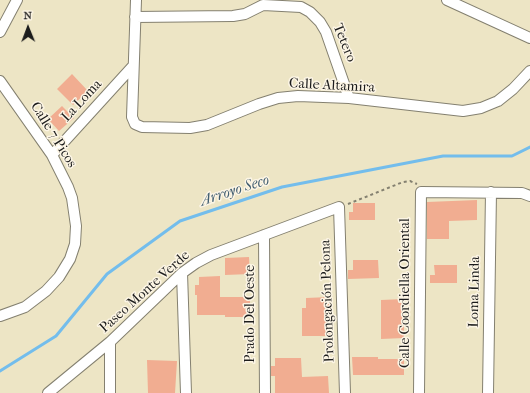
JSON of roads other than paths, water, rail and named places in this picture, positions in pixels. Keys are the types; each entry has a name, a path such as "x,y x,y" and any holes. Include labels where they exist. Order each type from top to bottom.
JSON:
{"street":[{"path":"0,32 17,0"},
{"name":"Calle Altamira","path":"136,0 132,117 135,124 142,128 190,128 207,124 278,98 298,96 349,98 463,111 481,108 498,101 514,89 530,71"},
{"path":"447,0 530,38"},
{"name":"Tetero","path":"135,17 240,16 262,2 301,7 310,12 320,22 326,32 349,98"},
{"name":"La Loma","path":"52,155 133,66"},
{"name":"Calle 7 Picos","path":"0,81 52,155 72,198 76,226 75,244 70,259 59,276 46,291 25,307 0,316"},
{"name":"Calle Coordiella Oriental","path":"419,393 421,192 491,192"},
{"path":"491,192 522,193 530,196"},
{"name":"Loma Linda","path":"488,393 491,192"},
{"name":"Paseo Monte Verde","path":"48,393 110,342 182,273 196,263 211,255 339,207"},
{"name":"Prolongación Pelona","path":"339,207 345,393"},
{"name":"Prado Del Oeste","path":"264,235 265,393"},
{"path":"182,273 186,393"},
{"path":"110,342 110,393"}],"waterway":[{"name":"Arroyo Seco","path":"0,371 56,336 107,274 180,221 282,187 443,156 512,156 530,147"}]}
